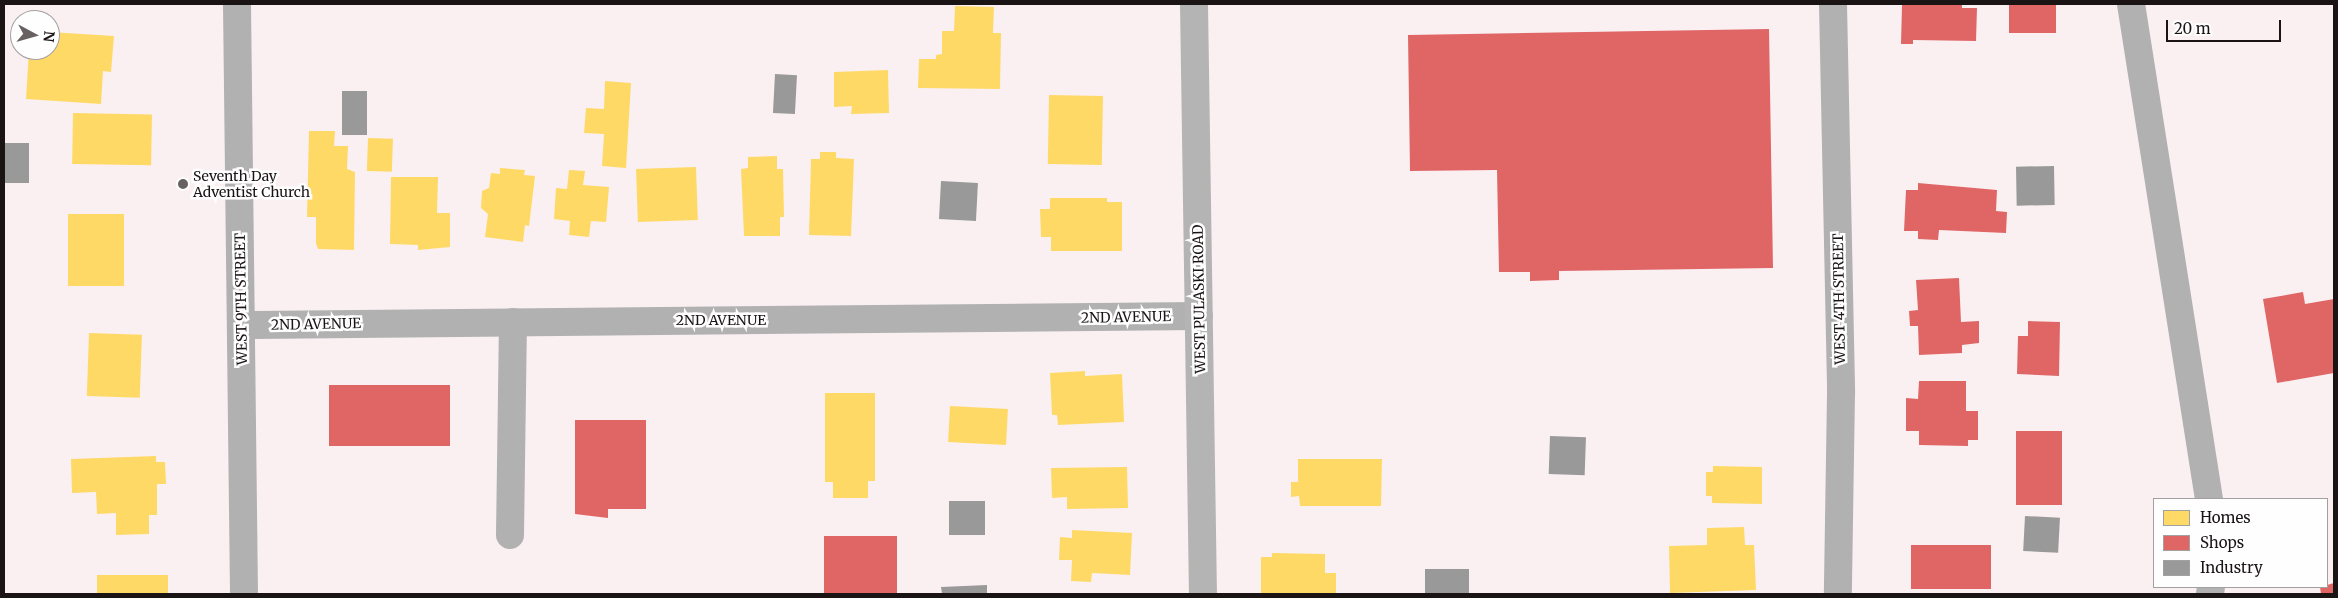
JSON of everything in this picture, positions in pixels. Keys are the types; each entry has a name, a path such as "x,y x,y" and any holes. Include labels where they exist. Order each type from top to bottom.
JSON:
{"main road":[{"name":"WEST PULASKI ROAD","path":"1194,4 1203,594"}],"street":[{"name":"WEST 9TH STREET","path":"237,4 244,594"},
{"name":"WEST 4TH STREET","path":"1832,4 1840,393 1838,594"},
{"path":"2131,4 2209,498"},
{"name":"2ND AVENUE","path":"242,325 1199,316"},
{"path":"510,535 513,322"}],"building: Homes":[{"path":"955,6 994,7 993,33 1001,33 1000,89 918,88 919,59 936,59 936,55 942,54 942,31 954,31"},
{"path":"60,33 114,36 111,72 103,71 101,104 26,99 28,60 60,60"},
{"path":"888,70 889,113 851,114 852,106 834,107 834,72"},
{"path":"605,81 631,83 626,168 602,166 604,134 584,133 586,108 604,109"},
{"path":"1049,95 1103,96 1102,165 1048,164"},
{"path":"73,113 152,114 151,165 72,164"},
{"path":"309,131 335,131 334,146 348,146 347,169 355,172 354,250 318,249 316,243 316,217 307,217"},
{"path":"368,138 393,139 392,172 367,171"},
{"path":"820,152 836,152 836,158 854,159 851,236 809,235 811,159 820,159"},
{"path":"777,156 777,169 783,169 784,217 780,217 780,236 744,236 741,169 748,168 748,157"},
{"path":"696,167 698,220 638,222 636,169"},
{"path":"500,168 525,170 524,175 535,176 529,226 525,225 523,242 485,237 488,214 481,208 482,191 489,188 491,173 500,174"},
{"path":"569,170 585,171 583,185 609,187 606,222 591,221 589,237 569,235 570,221 554,219 556,188 567,189"},
{"path":"391,177 438,177 437,213 450,213 450,247 418,250 418,245 390,244"},
{"path":"1050,198 1107,198 1107,202 1122,202 1122,251 1051,251 1051,237 1041,237 1040,209 1050,209"},
{"path":"68,214 124,214 124,286 68,286"},
{"path":"89,333 142,335 140,398 87,396"},
{"path":"1085,371 1085,376 1122,374 1124,422 1058,425 1057,415 1052,415 1050,373"},
{"path":"825,393 875,393 875,481 868,481 868,498 833,498 833,482 825,482"},
{"path":"950,406 1008,409 1006,445 948,442"},
{"path":"156,456 156,462 165,462 166,484 157,484 157,515 149,515 149,534 116,535 116,513 97,514 96,492 72,493 71,459"},
{"path":"1298,459 1382,459 1381,506 1300,506 1299,496 1291,497 1291,482 1298,482"},
{"path":"1713,466 1762,467 1762,504 1712,503 1712,496 1706,496 1706,472 1713,472"},
{"path":"1127,467 1128,508 1067,509 1067,497 1052,498 1051,468"},
{"path":"1744,527 1745,545 1754,545 1756,590 1670,593 1669,546 1707,545 1707,528"},
{"path":"1072,530 1132,533 1130,575 1092,573 1091,582 1071,581 1072,560 1059,560 1060,537 1072,538"},
{"path":"1272,553 1325,554 1325,573 1336,573 1336,594 1261,594 1261,557 1272,557"},
{"path":"97,575 168,575 168,594 97,594"}],"building: Shops":[{"path":"1962,4 1962,8 1977,8 1976,41 1913,40 1913,44 1901,44 1902,5"},
{"path":"2009,4 2056,4 2056,33 2009,33"},
{"path":"1769,29 1773,268 1559,271 1559,280 1530,281 1530,272 1499,272 1497,170 1410,171 1408,35"},
{"path":"1918,183 1997,190 1996,211 2007,212 2006,233 1939,230 1938,240 1918,239 1918,231 1904,231 1906,190 1918,190"},
{"path":"1959,278 1961,322 1979,321 1979,343 1962,345 1962,353 1919,355 1918,326 1910,326 1909,311 1918,310 1916,280"},
{"path":"2303,292 2305,304 2334,299 2334,373 2277,383 2263,299"},
{"path":"2028,321 2060,322 2059,376 2017,374 2018,336 2028,336"},
{"path":"1919,381 1966,381 1966,411 1978,411 1978,440 1968,440 1968,446 1919,445 1919,431 1906,431 1906,398 1918,399"},
{"path":"329,385 450,385 450,446 329,446"},
{"path":"575,420 646,420 646,509 608,509 608,518 575,514"},
{"path":"2016,431 2062,431 2062,505 2016,505"},
{"path":"824,536 897,536 897,594 824,594"},
{"path":"1911,545 1991,545 1991,589 1911,589"},
{"path":"2334,583 2334,594 2321,594 2320,588 2328,588 2328,585"}],"building: Industry":[{"path":"775,74 797,75 795,114 773,113"},
{"path":"342,91 367,91 367,135 342,135"},
{"path":"4,143 29,143 29,183 4,183"},
{"path":"2054,166 2055,205 2017,206 2016,167"},
{"path":"941,181 978,183 976,221 939,219"},
{"path":"1550,436 1586,437 1585,475 1549,474"},
{"path":"949,501 985,501 985,535 949,535"},
{"path":"2025,516 2060,518 2058,553 2023,551"},
{"path":"1425,569 1469,569 1469,594 1425,594"},
{"path":"987,585 987,594 942,594 941,587"}],"place":[{"name":"Seventh Day Adventist Church","path":"183,184"}]}
